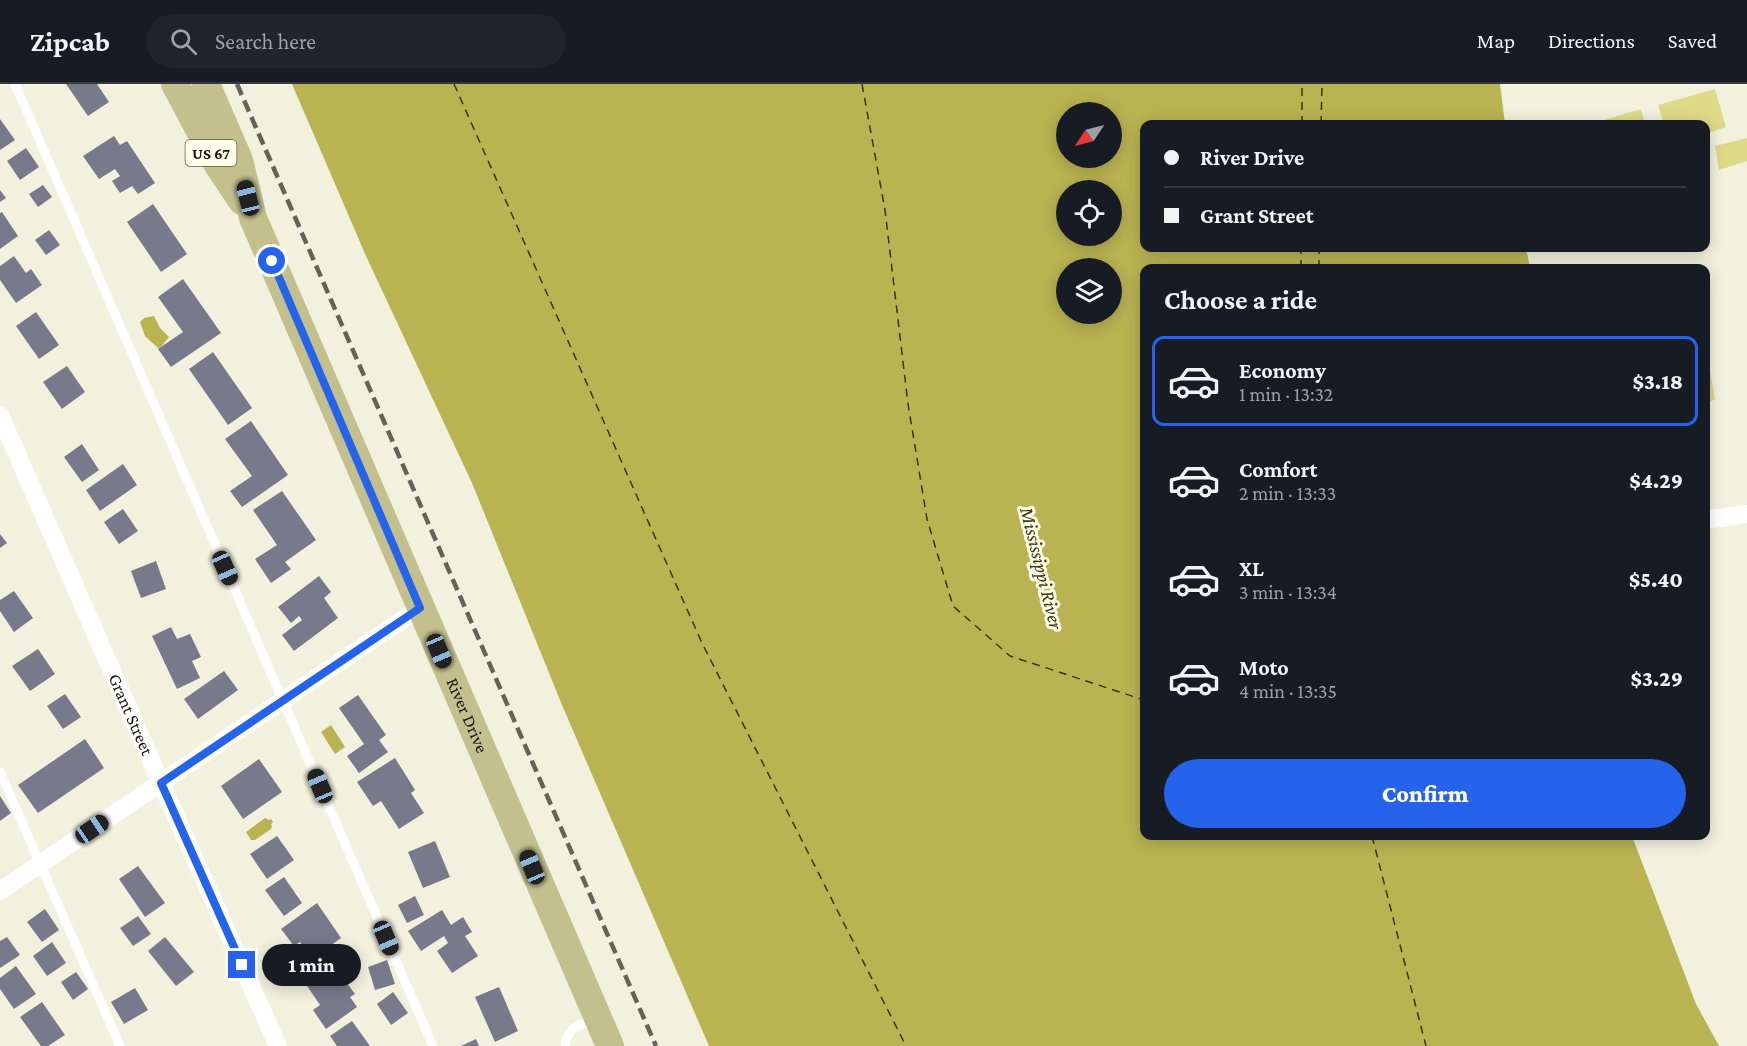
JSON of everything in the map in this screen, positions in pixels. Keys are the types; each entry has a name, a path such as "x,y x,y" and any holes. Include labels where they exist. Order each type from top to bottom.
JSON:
{"main road":[{"name":"US 67","path":"176,84 218,165 253,218"},
{"name":"River Drive","path":"206,84 239,160 253,218 610,1046"}],"street":[{"name":"Grant Street","path":"0,415 278,1046"},
{"path":"1710,519 1747,514"},
{"path":"0,891 420,608"}],"lane":[{"path":"15,84 433,1046"},
{"path":"0,772 120,1046"},
{"path":"565,1046 566,1039 574,1027 598,1018"}],"shaded area":[{"path":"1715,89 1726,127 1710,133 1710,120 1663,120 1658,105"},
{"path":"1641,109 1644,120 1604,120"},
{"path":"1747,138 1747,161 1719,170 1715,146"},
{"path":"1710,370 1715,399 1710,402"}],"water":[{"name":"Mississippi River","path":"292,84 1501,84 1506,120 1140,120 1140,252 1532,252 1534,264 1140,264 1140,840 1634,840 1722,1046 709,1046 562,705 472,483 366,256"},
{"path":"154,316 160,328 169,337 158,348 145,336 140,322 144,318"},
{"path":"331,725 345,747 335,754 321,732"},
{"path":"265,818 273,822 271,829 255,840 251,840 246,832"}],"pier":[{"path":"1500,84 1504,84 1508,120 1504,120"},
{"path":"1527,252 1535,252 1537,264 1529,264"},
{"path":"1634,840 1637,840 1725,1046 1719,1046 1696,1004"}],"building":[{"path":"66,84 97,84 109,102 88,116"},
{"path":"0,119 15,140 0,150"},
{"path":"114,136 120,145 127,141 155,183 138,194 132,186 120,193 112,181 120,176 115,169 99,179 83,156"},
{"path":"26,148 39,167 20,180 7,161"},
{"path":"43,185 52,197 38,207 29,194"},
{"path":"0,190 6,198 0,202"},
{"path":"153,204 187,254 161,272 127,222"},
{"path":"2,212 18,236 0,249 0,213"},
{"path":"49,230 60,245 46,255 35,240"},
{"path":"14,256 26,273 31,269 42,285 16,303 0,280 0,266"},
{"path":"183,279 221,333 171,367 158,349 183,332 158,297"},
{"path":"36,312 59,345 39,359 16,326"},
{"path":"213,352 252,408 228,425 189,369"},
{"path":"67,366 85,392 62,409 43,382"},
{"path":"251,421 288,475 242,507 230,491 252,476 225,439"},
{"path":"82,444 99,470 82,482 64,457"},
{"path":"123,464 137,485 100,511 86,490"},
{"path":"282,491 316,540 285,562 291,569 271,583 255,559 277,545 253,510"},
{"path":"123,509 138,531 119,544 104,522"},
{"path":"0,534 7,543 0,548"},
{"path":"156,561 166,589 141,598 131,571"},
{"path":"319,576 331,592 324,598 338,618 294,651 282,635 302,620 299,616 291,623 278,607"},
{"path":"14,591 33,618 14,632 0,611 0,600"},
{"path":"171,627 177,639 190,634 201,657 192,661 200,678 177,689 152,636"},
{"path":"38,649 55,674 30,691 12,666"},
{"path":"224,671 238,690 198,719 184,699"},
{"path":"65,694 81,717 63,729 47,706"},
{"path":"358,695 386,735 379,740 388,752 359,773 347,756 364,744 339,708"},
{"path":"85,739 104,768 38,813 18,785"},
{"path":"395,758 415,790 411,793 424,813 399,829 381,801 373,806 357,782"},
{"path":"259,759 282,792 243,819 221,786"},
{"path":"0,796 11,813 0,821"},
{"path":"277,836 294,860 267,879 250,854"},
{"path":"435,841 450,877 423,888 408,852"},
{"path":"138,866 165,903 145,917 119,879"},
{"path":"284,877 302,903 284,916 265,890"},
{"path":"415,896 424,915 407,923 398,905"},
{"path":"317,903 341,938 312,959 300,942 294,946 281,929"},
{"path":"45,909 59,930 42,942 27,922"},
{"path":"442,910 451,925 463,917 472,932 465,936 478,956 452,973 437,951 448,943 444,936 421,951 408,931"},
{"path":"138,916 151,934 133,946 120,928"},
{"path":"7,937 20,955 0,968 0,941"},
{"path":"165,937 194,972 176,986 148,951"},
{"path":"52,942 66,963 47,976 33,956"},
{"path":"387,960 395,984 375,990 368,967"},
{"path":"323,962 335,979 341,975 355,994 350,997 357,1007 326,1029 313,1010 320,1005 301,977"},
{"path":"16,966 36,994 14,1009 0,989 0,978"},
{"path":"76,972 88,989 73,1000 61,982"},
{"path":"499,987 518,1031 495,1042 475,997"},
{"path":"135,988 148,1010 124,1024 111,1002"},
{"path":"393,992 408,1013 391,1025 377,1004"},
{"path":"42,1002 65,1035 48,1046 41,1046 20,1017"},
{"path":"352,1021 370,1046 337,1046 330,1036"},
{"path":"476,1039 479,1046 461,1046"}],"ferry route":[{"path":"454,84 702,643 906,1046"},
{"path":"862,84 885,210 908,404 927,519 953,606 1010,656 1140,699"},
{"path":"1302,84 1302,120"},
{"path":"1321,120 1322,84"},
{"path":"1301,252 1301,264"},
{"path":"1319,252 1319,264"},
{"path":"1373,840 1426,1046"}],"railway":[{"path":"237,84 656,1046"}],"route":[{"path":"242,965 161,783 420,608 272,261"}]}
